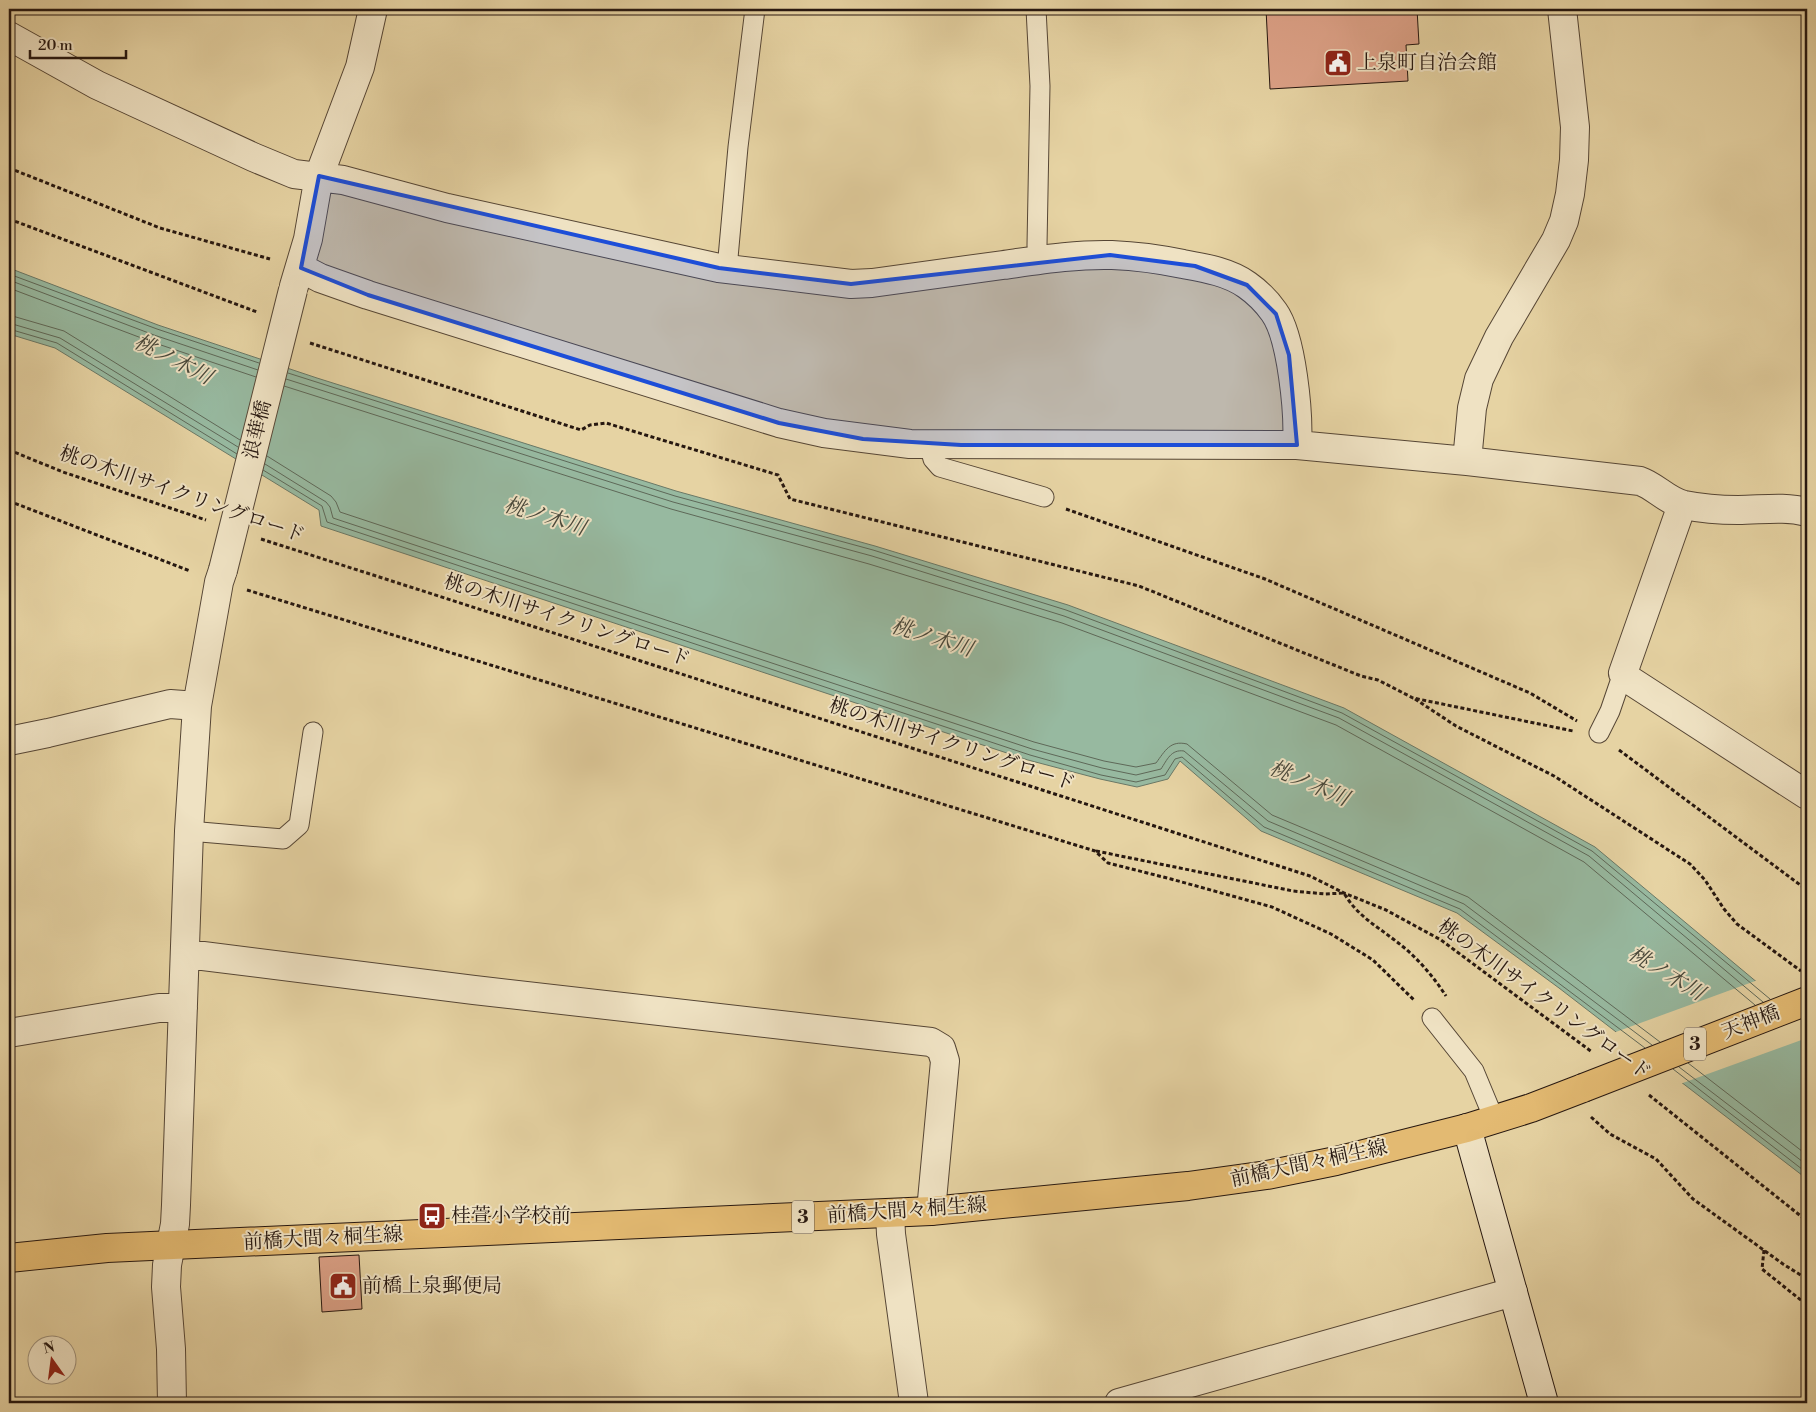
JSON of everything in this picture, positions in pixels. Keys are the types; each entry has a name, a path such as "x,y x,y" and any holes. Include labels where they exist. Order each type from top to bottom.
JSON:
{"main road":[{"name":"天神橋","path":"1583,1088 1807,1001"},
{"name":"前橋大間々桐生線","path":"9,1258 107,1248 931,1211 1188,1186 1268,1175 1336,1161 1467,1128 1532,1108 1583,1088"}],"street":[{"name":"浪華橋","path":"172,1403 171,1349 166,1287 167,1265 175,1224 176,1206 190,830 197,706 218,582 232,579 297,279 308,239 320,176 360,67 373,9"},
{"path":"1467,461 1472,408 1479,379 1499,336 1556,240 1566,212 1574,160 1575,127 1562,9"},
{"path":"9,36 97,85 253,158 294,174 343,180 447,208 727,269 851,284 872,283 1038,260 1110,255 1144,257 1196,266 1225,274 1247,285 1276,314 1284,333 1289,355 1298,425 1297,445"},
{"path":"297,279 320,278 368,295 779,423 824,433 863,439 929,444 1297,445 1640,480 1682,505 1737,510 1776,508 1807,512"},
{"path":"1620,682 1682,505"},
{"path":"1620,682 1628,679 1807,796"},
{"path":"9,741 170,704 197,706"},
{"path":"185,956 202,956 474,990 931,1042 941,1048 945,1061 931,1211"},
{"path":"9,1033 159,1008 183,1008"},
{"path":"1467,1128 1544,1403"},
{"path":"890,1213 891,1234 914,1403"},
{"path":"1119,1403 1513,1292"}],"lane":[{"path":"727,269 738,147 755,9"},
{"path":"1036,9 1040,86 1038,260"},
{"path":"929,444 933,459 940,466 1044,497"},
{"path":"1598,733 1610,711 1620,682"},
{"path":"190,830 283,839 299,825 313,732"},
{"path":"1432,1018 1457,1047 1474,1071 1494,1120"}],"path":[{"path":"9,168 160,228 297,279"},
{"path":"9,219 260,314"},
{"path":"303,339 312,344 581,430 590,425 606,423 778,475 790,499 1139,586 1361,676 1378,680 1413,698 1456,726 1554,776 1690,864 1705,880 1724,909 1737,924 1807,976"},
{"name":"桃の木川サイクリングロード","path":"9,450 63,472 212,522"},
{"path":"1044,497 1051,504 1264,579 1530,693 1598,733 1807,890"},
{"path":"9,501 195,572"},
{"name":"桃の木川サイクリングロード","path":"258,538 1310,876 1344,893 1386,910 1442,940 1600,1058"},
{"path":"232,579 1095,851 1293,890 1325,894 1344,893 1351,905 1359,913 1399,943 1433,976 1450,1001"},
{"path":"1413,698 1562,728 1598,733"},
{"path":"1095,851 1108,863 1272,907 1331,934 1373,960 1432,1018"},
{"name":"桃の木川サイクリングロード","path":"1646,1093 1807,1221"},
{"path":"1590,1116 1610,1134 1656,1159 1693,1199 1807,1278"},
{"path":"1764,1250 1762,1269 1807,1305"}],"highlighted area":[{"path":"319,176 719,268 851,284 1110,255 1195,266 1247,285 1276,314 1289,355 1297,445 961,445 863,439 779,423 368,295 301,268"}],"water":[{"name":"桃ノ木川","path":"9,268 158,325 317,378 676,491 875,546 1068,605 1344,708 1595,847 1807,1024 1807,1179 1559,988 1457,913 1261,831 1180,761 1168,779 1137,787 1028,760 321,526 319,510 55,348 9,334"}],"pier":[{"path":"1758,980 1807,1021 1807,1038 1680,1084 1613,1033"}],"building":[{"name":"上泉町自治会館","path":"1266,9 1417,9 1419,44 1406,45 1408,81 1270,89"},
{"path":"359,1255 362,1309 322,1312 319,1257"}],"place":[{"name":"上泉町自治会館","path":"1338,63"},
{"name":"桂萱小学校前","path":"432,1216"},
{"name":"前橋上泉郵便局","path":"343,1286"}]}
